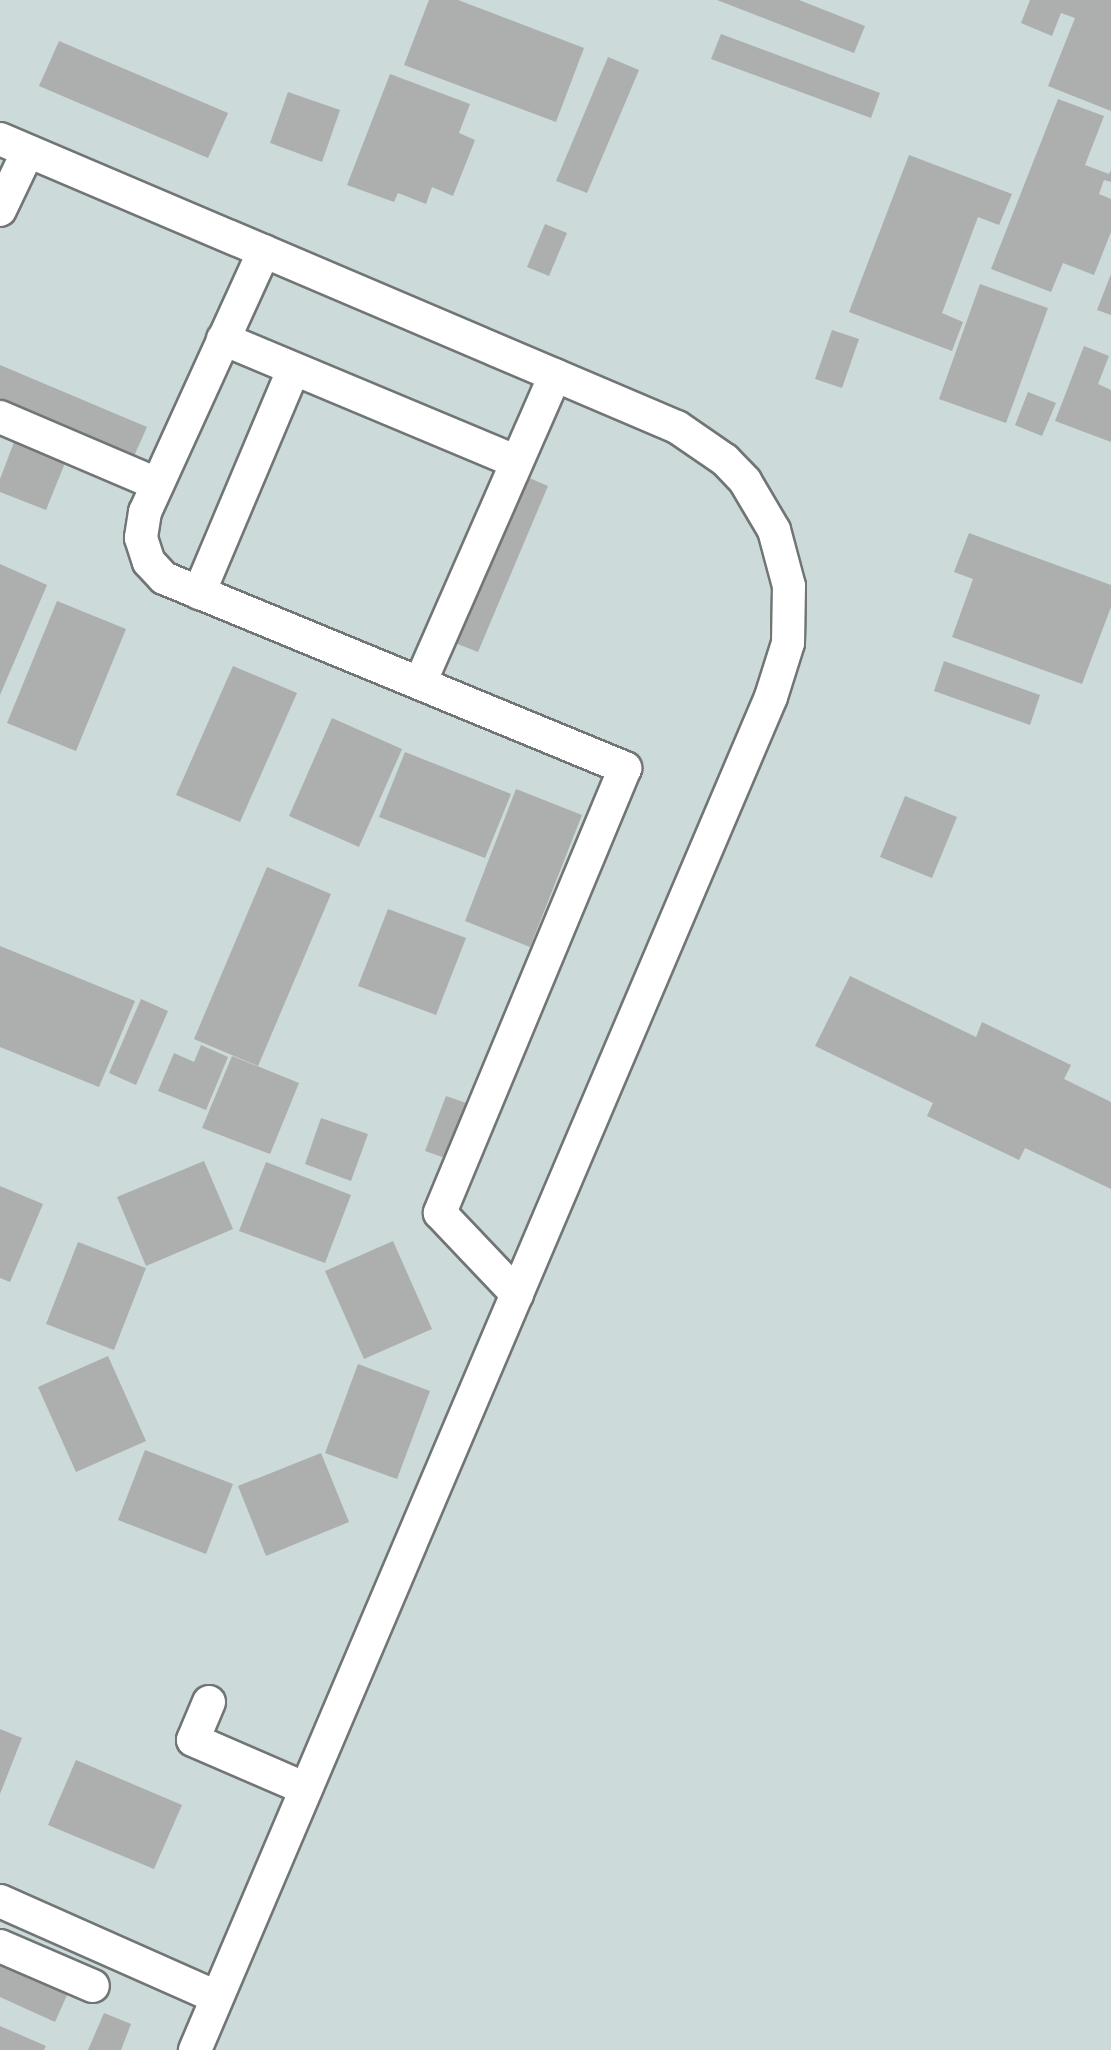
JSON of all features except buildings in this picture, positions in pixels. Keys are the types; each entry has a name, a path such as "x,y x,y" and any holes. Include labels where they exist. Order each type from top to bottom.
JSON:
{"lane":[{"path":"0,139 677,427 725,460 745,481 774,530 789,586 788,643 774,688 195,2050"},
{"path":"0,210 28,151"},
{"path":"264,251 157,484 141,525 145,552 164,578 625,768 440,1214 517,1294"},
{"path":"223,339 514,461"},
{"path":"199,593 293,370"},
{"path":"420,683 514,461 555,375"},
{"path":"0,417 157,484"},
{"path":"209,1702 193,1740 306,1789"},
{"path":"0,1901 217,1997"},
{"path":"0,1946 93,1986"}],"shaded area":[{"path":"0,0 1111,0 1111,2050 0,2050"}]}
